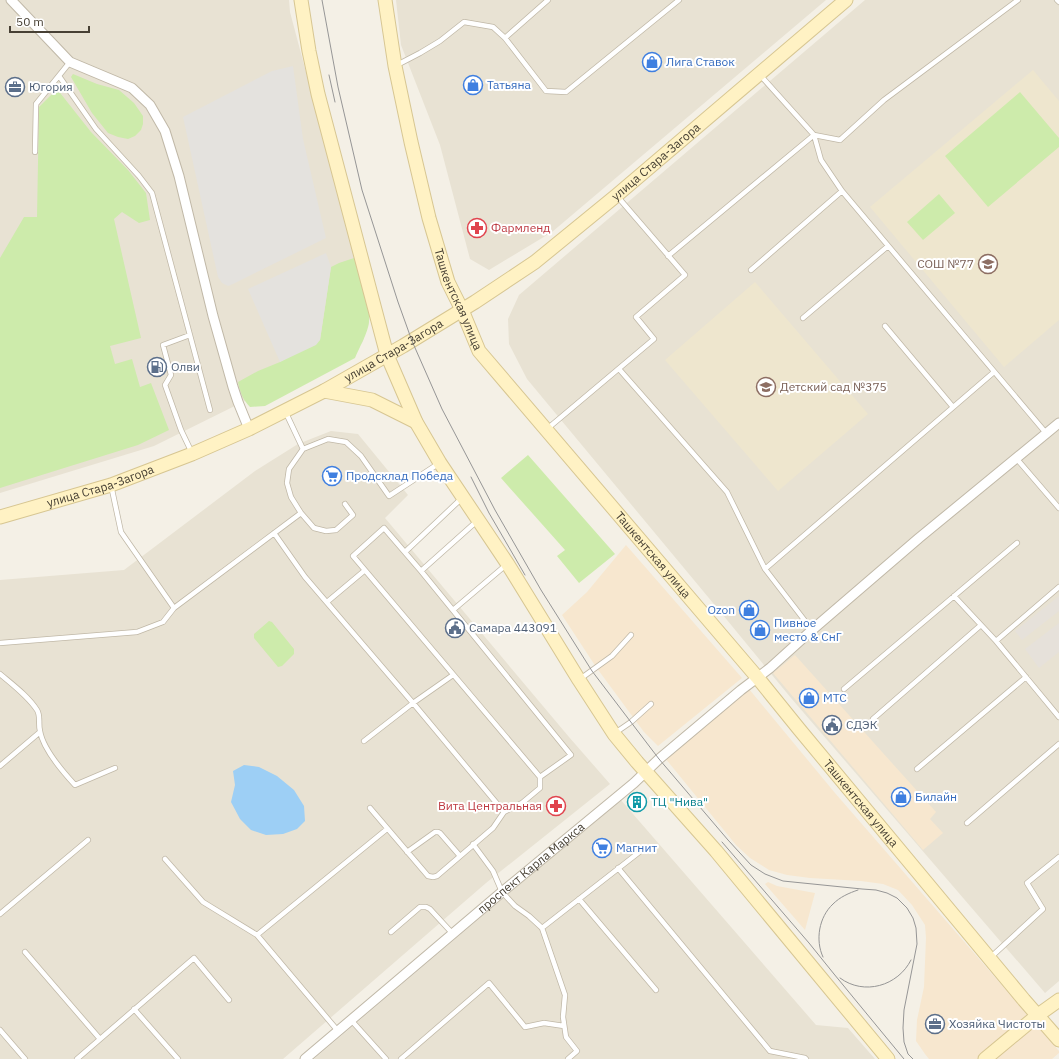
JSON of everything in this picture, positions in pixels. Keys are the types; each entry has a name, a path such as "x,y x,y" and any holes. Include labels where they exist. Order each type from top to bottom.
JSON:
{"main road":[{"path":"301,0 309,51 318,94 387,355 416,422 440,463 507,563 614,734 716,851 888,1059"},
{"name":"улица Стара-Загора","path":"0,517 111,485 192,454 249,429 324,391 476,302 535,262 617,195 758,73 846,0"},
{"name":"Ташкентская улица","path":"386,1 395,66 411,142 430,218 448,282 462,310 479,351 757,677 989,958 1059,1040"},
{"path":"324,391 372,400 416,422"},
{"path":"985,1059 1038,1015 1059,1000"}],"street":[{"path":"11,0 70,62 132,88 150,105 165,131 179,176 213,316 233,387 249,429"},
{"name":"проспект Карла Маркса","path":"306,1059 502,892 628,788 659,759 735,695 770,668 919,538 1059,423"}],"lane":[{"path":"505,38 548,0"},
{"path":"395,66 440,41 464,22 493,27 505,38 546,91 566,92 679,0"},
{"path":"814,135 840,140 884,100 1018,0"},
{"path":"35,152 36,104 70,62"},
{"path":"758,73 814,135 821,160 842,191 1046,433"},
{"path":"59,76 96,129 139,176 152,194 210,410"},
{"path":"668,256 814,135"},
{"path":"751,270 842,191"},
{"path":"546,430 654,339 636,317 684,275 617,195"},
{"path":"803,318 888,246"},
{"path":"885,326 953,406"},
{"path":"190,335 163,345 171,375 165,385 181,430 192,454"},
{"path":"618,369 727,492 765,569 812,630"},
{"path":"765,569 994,372"},
{"path":"285,411 303,449"},
{"path":"345,504 353,515 336,530 326,531 314,528 301,513 291,497 286,483 289,470 303,449 328,439 346,442 361,456 389,496 440,463"},
{"path":"1016,458 1059,508"},
{"path":"111,485 121,532 174,608"},
{"path":"405,552 463,497"},
{"path":"0,643 137,632 163,622 174,608 301,513"},
{"path":"421,571 478,520"},
{"path":"370,808 428,876 433,877 437,876 493,828 504,812 522,803 540,788 540,778 353,556 384,528 421,571 571,755 540,778"},
{"path":"274,533 305,577 504,812"},
{"path":"844,689 1017,543"},
{"path":"453,610 507,563"},
{"path":"326,602 364,570"},
{"path":"996,641 1059,587"},
{"path":"954,596 996,641 1059,717"},
{"path":"873,718 981,625"},
{"path":"579,680 612,656 631,635"},
{"path":"0,674 26,697 38,712 40,732 47,748 64,773 75,785 115,768"},
{"path":"364,741 413,703 453,675"},
{"path":"917,769 1026,677"},
{"path":"614,734 631,722 651,704"},
{"path":"0,766 40,732"},
{"path":"967,823 1059,744"},
{"path":"258,935 387,829"},
{"path":"407,852 435,832 438,832 460,856"},
{"path":"0,914 88,840"},
{"path":"473,844 493,871 502,892 515,906 542,928 565,995 563,1017 566,1037 577,1051 568,1059"},
{"path":"542,928 642,850"},
{"path":"989,958 1043,909 1027,883 1059,857"},
{"path":"165,859 203,902 258,935 338,1031"},
{"path":"618,868 770,1051 806,1059"},
{"path":"579,899 656,990"},
{"path":"391,932 420,907 423,907 430,909 453,934"},
{"path":"25,952 100,1039"},
{"path":"77,1059 194,958 229,1000"},
{"path":"401,1059 489,983 524,1027 544,1023 564,1026"},
{"path":"134,1009 178,1059"},
{"path":"352,1020 386,1059"},
{"path":"0,1030 25,1059"}],"shaded area":[{"path":"0,0 289,0 290,12 368,306 369,323 362,343 154,446 0,493"},
{"path":"396,0 826,0 552,232 489,270 470,259 440,145 401,45"},
{"path":"865,0 1059,0 1059,981 1045,993 791,698 527,379 509,344 508,319 519,295"},
{"path":"293,66 303,139 326,238 228,286 222,283 218,277 183,117 272,71"},
{"name":"СОШ №77","path":"1033,70 1059,101 1059,320 1004,367 870,207"},
{"path":"326,253 331,267 320,340 316,345 280,362 248,289"},
{"name":"Детский сад №375","path":"755,282 868,414 778,491 665,360"},
{"path":"331,431 358,434 408,495 385,518 610,784 486,883 283,1059 0,1059 0,580 124,570 255,471 298,444"},
{"path":"626,545 742,678 658,746 644,732 596,667 562,615 587,592"},
{"path":"1059,596 1059,611 1022,640 1015,631"},
{"path":"1059,623 1059,652 1039,668 1025,649"},
{"path":"795,655 936,812 930,819 943,833 923,850 773,673"},
{"path":"749,689 835,793 1059,1051 1059,1053 1052,1059 929,1059 916,1041 917,1020 924,987 926,938 925,925 912,905 898,890 883,884 810,878 787,875 769,870 750,858 736,845 665,758"},
{"path":"620,799 816,1025 848,1028 875,1059 314,1059"},
{"path":"768,882 777,886 815,893 805,930 765,884"}],"green space":[{"path":"73,74 97,84 119,90 134,103 143,116 141,130 135,136 128,139 108,133 92,113 71,77"},
{"path":"57,89 91,132 128,170 146,193 150,220 139,223 122,212 114,219 141,338 110,346 115,364 132,359 140,387 151,383 169,430 138,445 0,488 0,258 24,217 37,217 39,107"},
{"path":"1020,92 1059,138 1059,147 988,207 945,156"},
{"path":"939,194 955,213 923,240 907,222"},
{"path":"354,258 364,290 369,315 367,331 355,358 265,406 250,407 242,396 238,382 258,371 280,362 320,340 331,267"},
{"path":"528,455 615,554 579,583 557,556 565,550 501,478"},
{"path":"269,621 272,622 294,649 294,654 282,666 278,667 254,638 254,634"}],"water":[{"path":"244,765 259,767 277,776 294,790 304,806 305,821 297,829 283,834 266,835 251,830 240,819 231,802 235,785 233,771"}],"tram line":[{"path":"322,0 338,87 362,190 398,302 412,341 442,409 495,510 541,590 592,671 659,759 751,865 765,874 783,881 876,890 887,893 897,898 907,908 913,918 916,928 917,944 904,1010 903,1028 904,1042 908,1054 913,1059"},
{"path":"329,75 335,102"},
{"path":"471,477 489,513 525,575"},
{"path":"722,842 809,943 904,1059"},
{"path":"823,957 819,943 819,936 824,915 839,899 858,890"},
{"path":"840,978 859,986 880,986 898,976 911,960"}],"place":[{"name":"Лига Ставок","path":"652,62"},
{"name":"Татьяна","path":"473,85"},
{"name":"Югория","path":"15,87"},
{"name":"Фармленд","path":"477,228"},
{"name":"СОШ №77","path":"988,264"},
{"name":"Олви","path":"157,367"},
{"name":"Детский сад №375","path":"766,387"},
{"name":"Продсклад Победа","path":"332,476"},
{"name":"Ozon","path":"749,610"},
{"name":"Самара 443091","path":"455,628"},
{"name":"Пивное место & СнГ","path":"760,630"},
{"name":"МТС","path":"809,698"},
{"name":"СДЭК","path":"832,725"},
{"name":"Билайн","path":"901,797"},
{"name":"ТЦ \"Нива\"","path":"637,802"},
{"name":"Вита Центральная","path":"556,806"},
{"name":"Магнит","path":"602,848"},
{"name":"Хозяйка Чистоты","path":"935,1024"}]}
